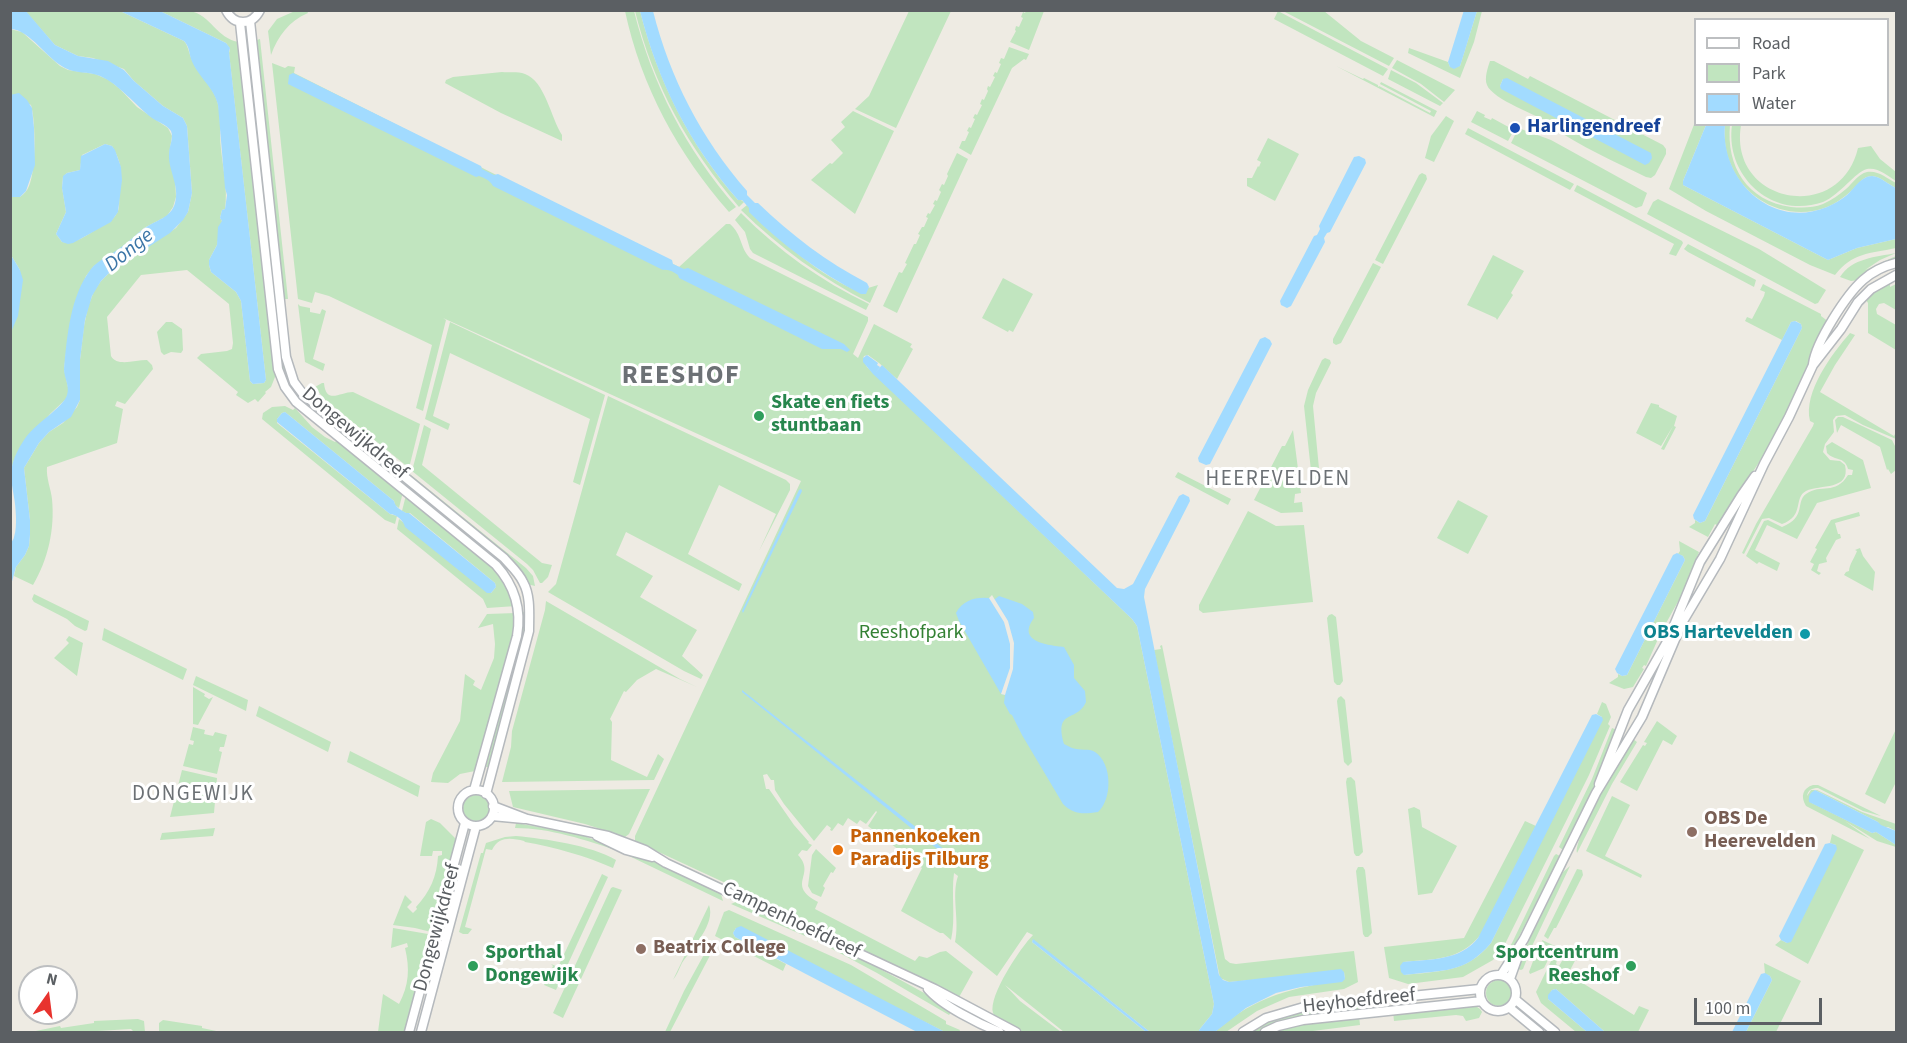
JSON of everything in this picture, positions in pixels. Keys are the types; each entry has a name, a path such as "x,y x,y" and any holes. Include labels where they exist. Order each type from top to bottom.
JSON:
{"street":[{"path":"226,10 231,18 240,23 250,21 257,16 260,10"},
{"name":"Dongewijkdreef","path":"250,21 286,357 294,382 303,394 504,558 523,582 527,594 530,615 529,631 486,794"},
{"name":"Dongewijkdreef","path":"240,23 278,369 285,387 296,402 496,565 505,575 516,598 519,621 517,636 474,790"},
{"path":"1813,365 1814,356 1834,318 1856,286 1873,272 1896,262"},
{"path":"1596,793 1647,707 1682,623 1720,559 1813,365 1841,329 1858,302 1871,289 1896,275"},
{"path":"1501,975 1524,939 1596,793 1628,710 1673,630 1706,551 1764,464"},
{"path":"474,790 486,794 490,797 493,806 492,816 485,823 476,826 465,823 458,814 458,805 462,796 474,790"},
{"name":"Campenhoefdreef","path":"493,806 527,819 608,836 629,844 935,989 1016,1032"},
{"name":"Campenhoefdreef","path":"492,816 517,820 527,819"},
{"name":"Dongewijkdreef","path":"409,1032 465,823"},
{"name":"Dongewijkdreef","path":"421,1032 476,826"},
{"path":"1510,979 1524,939"},
{"path":"1501,975 1510,979 1516,988 1516,1000 1510,1008 1494,1011 1486,1006 1482,1001 1480,989 1488,977 1501,975"},
{"name":"Campenhoefdreef","path":"925,986 932,994 962,1014 999,1032"},
{"name":"Heyhoefdreef","path":"1243,1032 1266,1018 1304,1007 1480,989"},
{"path":"1516,1000 1556,1032"},
{"name":"Heyhoefdreef","path":"1265,1032 1303,1020 1482,1001"},
{"path":"1510,1008 1539,1032"}],"green space":[{"path":"183,10 197,13 225,36 239,42 278,376 258,402 255,399 248,403 236,395 238,392 197,358 201,354 232,349 229,304 187,270 141,275 107,317 111,356 122,362 147,360 153,369 125,404 117,401 115,406 123,409 117,443 47,467 53,510 51,533 43,565 33,585 14,576 16,567 29,546 30,520 24,468 39,443 49,432 63,423 80,400 80,360 84,326 94,291 115,267 176,228 188,212 192,193 187,126 183,118 163,106 134,81 124,69 93,58 78,56 55,45 25,11 120,11 186,43 196,67 214,93 219,110 226,202 220,218 222,221 217,245 209,260 209,265 211,272 236,292 241,301 250,381 253,384 264,383 266,380 230,49 226,43 160,11"},
{"path":"295,11 307,11 308,13 295,20 285,30 271,55 268,31 277,19"},
{"path":"625,11 634,11 650,64 686,139 736,207 729,212 693,167 664,118 641,66"},
{"path":"635,11 640,11 656,62 677,111 720,179 738,200 744,202 739,207 704,162 675,115 652,65"},
{"path":"909,11 951,11 896,128 855,109 869,96"},
{"path":"1044,11 1029,50 1010,42 1016,26 1019,27 1023,18 1021,17 1023,12"},
{"path":"1278,11 1388,69 1383,76 1274,19"},
{"path":"1283,11 1324,11 1361,41 1394,58 1389,66"},
{"path":"1477,11 1482,11 1474,42 1460,78 1408,53 1409,48 1448,62 1450,67 1460,66"},
{"path":"10,29 22,32 60,66 68,70 95,74 109,80 137,107 168,128 172,136 169,155 175,177 176,197 167,216 144,228 120,249 94,266 86,276 74,307 68,337 64,369 69,392 66,399 50,414 14,460 11,472 11,332 20,270 11,255 11,197 20,197 28,188 31,179 34,123 31,105 11,95","holes":["105,144 112,146 121,170 118,211 110,221 83,237 71,242 62,242 56,234 66,212 62,187 63,177 67,173 80,170 82,155"]},
{"path":"260,39 288,299 283,299 254,41"},
{"path":"249,41 287,371 283,372 245,42"},
{"path":"1009,47 1029,54 1026,60 1024,59 1012,68 971,155 959,148 962,141 965,141 969,132 967,131 969,127 971,128 975,119 973,118 982,105 980,104 995,77 993,76 995,72 997,73 1001,58 1004,59"},
{"path":"1397,60 1455,90 1444,102 1421,84 1392,68"},
{"path":"1490,61 1528,79 1530,76 1663,145 1666,154 1655,175 1651,178 1646,177 1586,147 1552,127 1553,124 1497,96 1486,82","holes":["1503,79 1651,158 1649,162 1500,86"]},
{"name":"Reeshofpark","path":"272,63 285,68 295,67 294,73 679,267 726,224 730,224 737,232 750,258 868,317 853,354 858,358 874,324 912,344 910,347 913,349 897,379 868,355 863,359 867,367 1137,626 1214,1004 1212,1014 1199,1032 1150,1032 1033,940 1032,942 1146,1032 1064,1032 1005,985 1020,1001 1061,1032 1023,1033 1008,1026 997,1019 993,1013 995,995 1014,960 1033,935 1027,932 997,976 955,942 957,926 955,892 958,876 954,873 951,940 943,933 901,911 922,868 868,826 876,811 866,824 860,820 857,824 848,818 843,826 838,823 832,831 827,825 814,841 784,804 775,790 774,780 771,780 767,774 763,775 766,789 769,789 794,825 812,845 807,851 802,850 798,855 803,862 804,890 808,896 818,902 815,909 915,961 919,956 927,958 946,951 973,972 958,999 762,900 635,841 635,836 801,481 443,318 446,320 423,411 416,408 432,345 329,296 315,292 312,303 298,299"},
{"path":"1336,66 1430,113 1431,111 1380,84 1381,82 1437,111 1434,117"},
{"path":"1391,70 1416,83 1443,103 1440,106 1388,79"},
{"path":"502,72 525,74 538,84 562,135 562,141 501,113 445,83 453,77"},
{"path":"853,111 894,131 855,214 811,180 843,153 831,140 845,127 841,122"},
{"path":"1477,111 1485,115 1484,117 1491,120 1492,118 1514,130 1508,141 1471,122"},
{"path":"1446,116 1454,121 1434,162 1425,158 1431,136"},
{"path":"1694,125 1706,126 1683,185 1828,260 1857,248 1896,239 1896,248 1855,258 1835,275 1810,265 1706,211 1669,189"},
{"path":"1725,126 1730,126 1732,154 1742,179 1762,197 1776,203 1799,208 1819,205 1838,195 1867,172 1883,175 1896,183 1896,188 1878,177 1868,176 1842,199 1827,207 1813,211 1784,210 1758,199 1747,189 1731,165 1725,140"},
{"path":"1732,126 1741,126 1742,152 1751,173 1768,187 1788,195 1810,195 1830,188 1847,172 1858,148 1871,146 1880,159 1896,172 1896,181 1879,171 1867,169 1857,174 1823,202 1804,206 1786,205 1770,199 1744,177 1736,161 1732,144"},
{"path":"1468,128 1574,184 1570,190 1465,134"},
{"path":"1521,129 1551,140 1647,193 1642,206 1636,208 1511,143 1517,131 1520,132"},
{"path":"1268,138 1299,154 1275,201 1247,186 1247,178 1252,178 1259,167 1261,162 1257,160"},
{"path":"957,153 968,159 897,313 883,306 899,272 902,273 907,264 905,263 920,235 918,234 924,227 928,213 930,214 935,205 933,204 935,200 937,201 941,192 939,190 942,184 944,185"},
{"path":"1422,173 1427,179 1383,264 1375,260"},
{"path":"1577,185 1682,241 1676,256 1669,254 1674,244 1574,191"},
{"path":"1658,199 1759,249 1826,290 1815,304 1647,214 1653,202"},
{"path":"747,205 801,256 831,277 865,294 868,288 878,285 870,303 818,273 786,250 741,210"},
{"path":"741,213 801,264 869,304 866,310 753,253 745,232 735,220"},
{"path":"1688,244 1756,280 1754,287 1688,252 1684,249"},
{"path":"1896,253 1865,270 1896,256 1896,259 1859,280 1851,281 1840,277 1858,262"},
{"path":"1493,255 1524,271 1511,293 1513,295 1497,320 1467,305"},
{"path":"1373,263 1381,267 1341,343 1336,345 1333,339"},
{"path":"1003,278 1033,294 1013,332 1009,330 1008,332 982,318"},
{"path":"1896,278 1896,281 1890,283 1890,287 1896,284 1896,310 1884,303 1879,304 1876,309 1877,314 1896,325 1896,350 1868,333 1868,303 1866,300 1872,293"},
{"path":"1763,284 1821,314 1829,322 1774,439 1718,526 1715,524 1708,537 1689,527 1695,523 1695,520 1700,523 1705,521 1802,328 1801,324 1796,321 1791,322 1782,340 1745,321 1747,317 1752,319 1764,296 1765,292 1760,290"},
{"path":"298,304 310,308 310,312 320,314 322,309 326,311 313,359 325,364 323,371 305,362"},
{"path":"166,322 172,322 182,329 183,350 181,353 171,352 164,355 161,352 157,332"},
{"path":"450,322 605,395 580,485 573,482 590,419 450,353 433,416 450,424 448,430 425,419"},
{"path":"1850,333 1855,335 1820,392 1894,436 1896,432 1896,439 1845,415 1836,416 1833,420 1834,432 1825,444 1823,452 1830,460 1840,461 1845,465 1846,473 1843,479 1839,483 1812,489 1802,494 1796,512 1789,521 1782,524 1769,518 1762,519 1744,554 1742,553 1756,524 1813,426 1809,410 1815,386 1828,362"},
{"path":"1325,358 1331,363 1316,393 1313,406 1320,479 1315,484 1312,480 1304,406 1308,390"},
{"path":"322,383 331,396 353,392 420,424 409,468 324,399 315,387"},
{"path":"608,396 786,480 790,484 790,490 759,551 776,514 719,485 688,554 742,584 739,591 626,532 616,555 653,576 640,597 697,630 682,656 703,675 701,679 548,592 556,584"},
{"path":"1651,403 1677,416 1674,426 1676,427 1664,450 1661,449 1673,426 1661,446 1636,433"},
{"path":"285,406 293,410 295,408 312,427 325,437 335,442 338,439 403,492 399,508 394,501 285,412 277,419 277,423 390,514 397,516 395,524 385,520 262,419 263,413 272,407"},
{"path":"1843,417 1892,440 1896,448 1896,470 1891,474 1887,470 1880,447 1841,425 1837,433 1835,420"},
{"path":"424,425 431,429 422,465 542,563 552,565 548,577 542,583 527,564 412,471"},
{"path":"1293,430 1298,469 1295,473 1298,473 1301,493 1295,494 1294,503 1302,502 1303,512 1281,513 1254,500 1282,446 1285,446"},
{"path":"1832,442 1863,460 1871,488 1817,503 1797,539 1767,525 1755,550 1780,563 1777,571 1759,562 1757,564 1746,556 1764,521 1768,520 1782,527 1790,523 1798,514 1801,501 1806,494 1817,489 1838,485 1848,475 1852,475 1853,470 1848,469 1842,460 1827,453 1826,446"},
{"path":"1178,472 1231,499 1228,505 1175,477"},
{"path":"411,475 526,568 533,576 535,586 527,584 520,575 410,478"},
{"path":"406,495 492,565 504,578 516,606 487,608 483,599 397,529 399,519 491,593 496,587 495,583 410,513 402,511"},
{"path":"1458,500 1488,516 1468,554 1437,538"},
{"path":"1248,511 1276,526 1304,525 1313,602 1203,613 1199,610 1199,605"},
{"path":"1859,512 1860,516 1835,523 1841,538 1836,540 1826,558 1827,562 1819,564 1817,571 1821,573 1819,575 1811,570 1814,564 1810,562 1817,549 1815,548 1831,520"},
{"path":"1679,541 1699,552 1680,598 1665,625 1663,624 1660,629 1662,630 1646,666 1642,668 1644,669 1633,687 1624,689 1609,683 1618,677 1618,674 1627,675 1685,560 1678,554"},
{"path":"1860,548 1875,572 1873,591 1844,575 1849,571 1857,551 1855,550"},
{"path":"34,594 89,621 87,630 75,626 67,619 34,602 32,599"},
{"path":"546,601 697,687 656,669 637,680 626,692 624,691 610,719 612,722 611,760 647,777 658,754 664,759 654,780 502,782 511,747 512,731"},
{"path":"522,612 527,612 526,628 488,767 486,767 522,626"},
{"path":"516,613 516,627 475,771 460,774 448,783 431,782 433,773 460,721 465,674 475,681 473,685 481,690 494,658 493,624 478,628 487,614"},
{"path":"1332,614 1336,617 1343,681 1340,685 1334,682 1327,618"},
{"path":"104,628 187,669 183,680 102,640"},
{"path":"69,636 83,643 77,676 54,658 69,643 66,640"},
{"path":"1162,645 1225,959 1236,964 1354,951 1358,982 1344,989 1289,997 1257,1011 1226,1032 1215,1032 1230,1019 1261,1001 1292,990 1345,979 1344,972 1229,982 1220,978 1154,650 1161,649"},
{"path":"196,676 248,700 246,711 193,685"},
{"path":"193,687 209,699 213,697 198,725 193,724"},
{"path":"1341,696 1345,700 1352,762 1348,766 1344,762 1337,701"},
{"path":"1602,702 1606,704 1611,717 1608,724 1610,726 1589,775 1502,950 1493,960 1463,977 1408,984 1389,978 1384,947 1464,938 1525,821 1536,826 1481,934 1473,943 1455,954 1436,959 1403,962 1404,975 1452,969 1472,960 1491,943 1602,717 1597,714"},
{"path":"259,706 331,742 328,752 256,716"},
{"path":"1657,721 1677,736 1672,745 1663,740 1637,791 1620,782 1643,745 1647,743 1644,742"},
{"path":"193,727 205,730 204,734 213,736 215,732 227,735 224,747 220,747 219,751 222,752 217,774 183,766 189,744 193,745 194,741 190,740"},
{"path":"1612,728 1617,730 1601,773 1563,850 1559,847 1592,779"},
{"path":"1896,729 1896,782 1885,804 1865,794"},
{"path":"1633,739 1637,742 1612,784 1577,853 1578,844 1590,814"},
{"path":"350,751 420,786 418,797 347,762"},
{"path":"182,770 217,778 214,813 170,817"},
{"path":"1351,777 1355,781 1363,852 1359,856 1354,853 1346,782 1347,778"},
{"path":"1818,785 1881,816 1863,811 1818,788 1811,790 1815,790 1810,802 1872,833 1876,832 1896,847 1877,841 1845,821 1870,839 1806,806 1803,799 1807,788"},
{"path":"650,789 629,834 625,837 585,824 513,807 509,791"},
{"path":"1815,790 1862,812 1896,824 1896,831 1879,825 1878,822"},
{"path":"476,795 485,799 489,808 485,817 476,821 467,817 463,808 467,799"},
{"path":"1612,796 1630,805 1605,856 1642,875 1641,878 1586,851"},
{"path":"1414,807 1420,810 1422,827 1457,846 1432,893 1418,895 1408,809"},
{"path":"431,819 440,823 456,839 454,845 457,846 431,932 393,925 405,895 412,902 407,907 413,913 417,909 416,907 429,890 438,856 442,855 442,851 433,851 432,856 420,856 426,822"},
{"path":"516,823 579,834 621,850 555,832 515,828"},
{"path":"215,828 213,836 160,840 162,833"},
{"path":"1832,834 1864,850 1808,964 1775,945 1781,940 1787,943 1836,845 1830,843"},
{"path":"516,836 594,850 616,860 613,868 558,849 514,839 502,840 492,850 486,849 465,927 472,929 468,934 459,932 481,853 486,843"},
{"path":"816,849 836,868 823,886 825,888 821,897 812,893 808,886 812,855"},
{"path":"628,853 663,865 713,888 721,894 723,901 627,855"},
{"path":"1556,854 1560,856 1506,962 1502,957 1512,943"},
{"path":"1570,866 1523,969 1518,969 1529,940 1563,872"},
{"path":"1358,867 1363,867 1365,870 1372,933 1368,937 1363,934 1356,871"},
{"path":"1577,869 1582,870 1583,875 1548,939 1544,936"},
{"path":"602,874 608,877 556,990 544,985 553,966 551,964 558,967"},
{"path":"613,887 622,890 563,1018 553,1013"},
{"path":"738,901 874,966 953,1010 949,1015 819,942 731,904"},
{"path":"709,905 709,920 706,928 673,980"},
{"path":"729,910 851,965 946,1021 946,1024 960,1030 959,1032 945,1032 736,928 733,933 735,937 786,964 783,971 715,936 724,912"},
{"path":"393,928 428,934 425,957 407,1032 378,1032 383,994 399,1004 408,977 405,948 408,947 407,943 391,948"},
{"path":"712,940 717,942 670,1032 665,1032 684,991"},
{"path":"1542,940 1555,946 1544,968 1530,974 1539,945 1542,946"},
{"path":"1557,948 1577,957 1568,974 1634,1015 1639,1006 1649,1010 1638,1032 1605,1032 1556,989 1552,990 1548,999 1587,1032 1576,1032 1541,1003 1536,992 1553,957 1559,966 1566,954 1561,952 1559,957 1554,955"},
{"path":"1764,963 1801,981 1776,1032 1746,1032 1772,980 1765,974"},
{"path":"1499,980 1509,983 1512,993 1509,1003 1499,1006 1489,1003 1486,993 1489,983"},
{"path":"1473,1004 1482,1012 1479,1018 1466,1021 1463,1016 1456,1015 1394,1021 1393,1012"},
{"path":"1358,1005 1358,1011 1249,1032 1288,1015"},
{"path":"1359,1016 1360,1025 1305,1032 1270,1032 1307,1022"},
{"path":"138,1019 144,1021 145,1032 134,1032 131,1029 31,1032 60,1026 61,1028 94,1023 94,1021"},
{"path":"163,1020 202,1026 202,1028 221,1032 159,1032 159,1023"}],"water":[{"name":"Donge","path":"25,10 55,45 78,56 108,61 124,70 163,106 183,118 187,126 192,193 188,212 183,220 170,233 110,272 92,296 85,320 80,360 80,400 71,417 49,432 39,443 24,468 30,520 29,546 16,567 11,585 10,549 16,523 11,479 13,462 28,434 65,400 67,395 64,369 71,317 78,292 94,266 145,228 167,215 173,208 176,197 169,160 171,131 107,80 95,74 65,68 32,39 11,29 11,11"},
{"path":"1464,10 1477,11 1460,66 1454,69 1448,62"},
{"path":"120,11 160,11 226,43 230,48 266,380 264,383 253,384 250,381 241,301 236,292 211,272 209,265 209,260 217,245 218,227 222,221 220,218 222,210 225,209 227,195 216,99 197,71 184,41"},
{"path":"640,11 653,11 668,60 689,106 715,150 747,191 747,195 810,247 867,283 869,287 866,294 861,294 816,268 788,247 749,212 749,208 742,200 738,200 720,179 677,111 656,63"},
{"path":"293,73 481,166 482,169 494,175 498,174 672,260 673,264 684,269 688,268 844,344 850,350 847,352 841,349 822,349 679,278 673,272 663,270 493,186 485,178 476,177 288,84 289,75"},
{"path":"1507,78 1651,153 1652,158 1645,165 1501,89 1503,79"},
{"path":"19,93 32,108 35,165 26,191 20,197 11,197 10,95"},
{"path":"1706,126 1725,126 1726,145 1731,164 1741,181 1769,206 1787,212 1807,212 1827,207 1845,197 1864,178 1872,176 1896,188 1896,239 1857,248 1828,260 1683,185"},
{"path":"105,144 112,146 115,150 121,167 122,180 118,212 111,222 73,243 62,242 56,234 66,212 62,188 63,176 80,170 81,156"},
{"path":"1359,156 1365,159 1366,163 1330,232 1324,238 1325,242 1291,306 1287,308 1281,305 1280,301 1314,236 1317,235 1319,226 1354,157"},
{"path":"11,255 23,280 18,316 11,332"},
{"path":"1791,322 1801,324 1802,328 1705,521 1700,523 1694,519 1693,515"},
{"path":"1265,337 1272,344 1210,464 1199,462 1198,458 1260,339"},
{"path":"867,355 880,367 875,373 882,365 1117,588 1124,589 1133,584 1179,496 1183,494 1189,497 1190,501 1145,589 1144,597 1219,975 1223,980 1229,982 1341,969 1345,979 1342,982 1301,987 1276,993 1246,1008 1215,1032 1199,1032 1212,1014 1214,1004 1137,626 873,374 863,362 863,358"},
{"path":"285,412 394,501 398,508 409,513 495,583 496,587 491,593 487,593 405,527 399,518 390,514 277,422 277,419"},
{"path":"801,489 802,491 743,613 742,611"},
{"path":"1677,553 1685,560 1627,675 1622,676 1615,669 1673,555"},
{"path":"999,596 1022,604 1033,612 1034,618 1029,626 1031,637 1036,641 1064,647 1074,665 1074,678 1085,691 1086,702 1082,708 1064,720 1062,733 1064,744 1071,748 1095,752 1105,765 1108,773 1108,791 1103,806 1098,812 1079,813 1063,804 1004,703 1005,695 1001,694 959,621 956,613 963,604 973,599 995,599"},
{"path":"742,690 950,854 951,860 742,692"},
{"path":"1596,714 1603,720 1491,943 1472,960 1452,969 1404,975 1400,966 1403,962 1444,958 1471,946 1478,938 1592,715"},
{"path":"1815,790 1896,831 1896,845 1876,832 1872,833 1809,802 1810,795"},
{"path":"1825,844 1836,845 1837,849 1791,942 1787,943 1779,936"},
{"path":"741,926 945,1032 917,1032 735,937 733,933"},
{"path":"1033,939 1150,1032 1146,1032 1032,942"},
{"path":"1765,973 1772,980 1746,1032 1732,1032 1761,974"},
{"path":"1556,989 1605,1032 1587,1032 1548,999 1552,990"}],"pier":[{"path":"992,595 1008,621 1014,643 1013,669 1005,695 1001,694 1010,668 1010,644 1004,622 989,598"}],"place":[{"name":"Harlingendreef","path":"1515,128"},
{"name":"Skate en fiets stuntbaan","path":"759,416"},
{"name":"OBS Hartevelden","path":"1805,634"},
{"name":"OBS De Heerevelden","path":"1692,832"},
{"name":"Pannenkoeken Paradijs Tilburg","path":"838,850"},
{"name":"Beatrix College","path":"641,949"},
{"name":"Sporthal Dongewijk","path":"473,966"},
{"name":"Sportcentrum Reeshof","path":"1631,966"}],"district":[{"name":"REESHOF","path":"681,377"},
{"name":"HEEREVELDEN","path":"1278,480"},
{"name":"DONGEWIJK","path":"193,795"}]}
